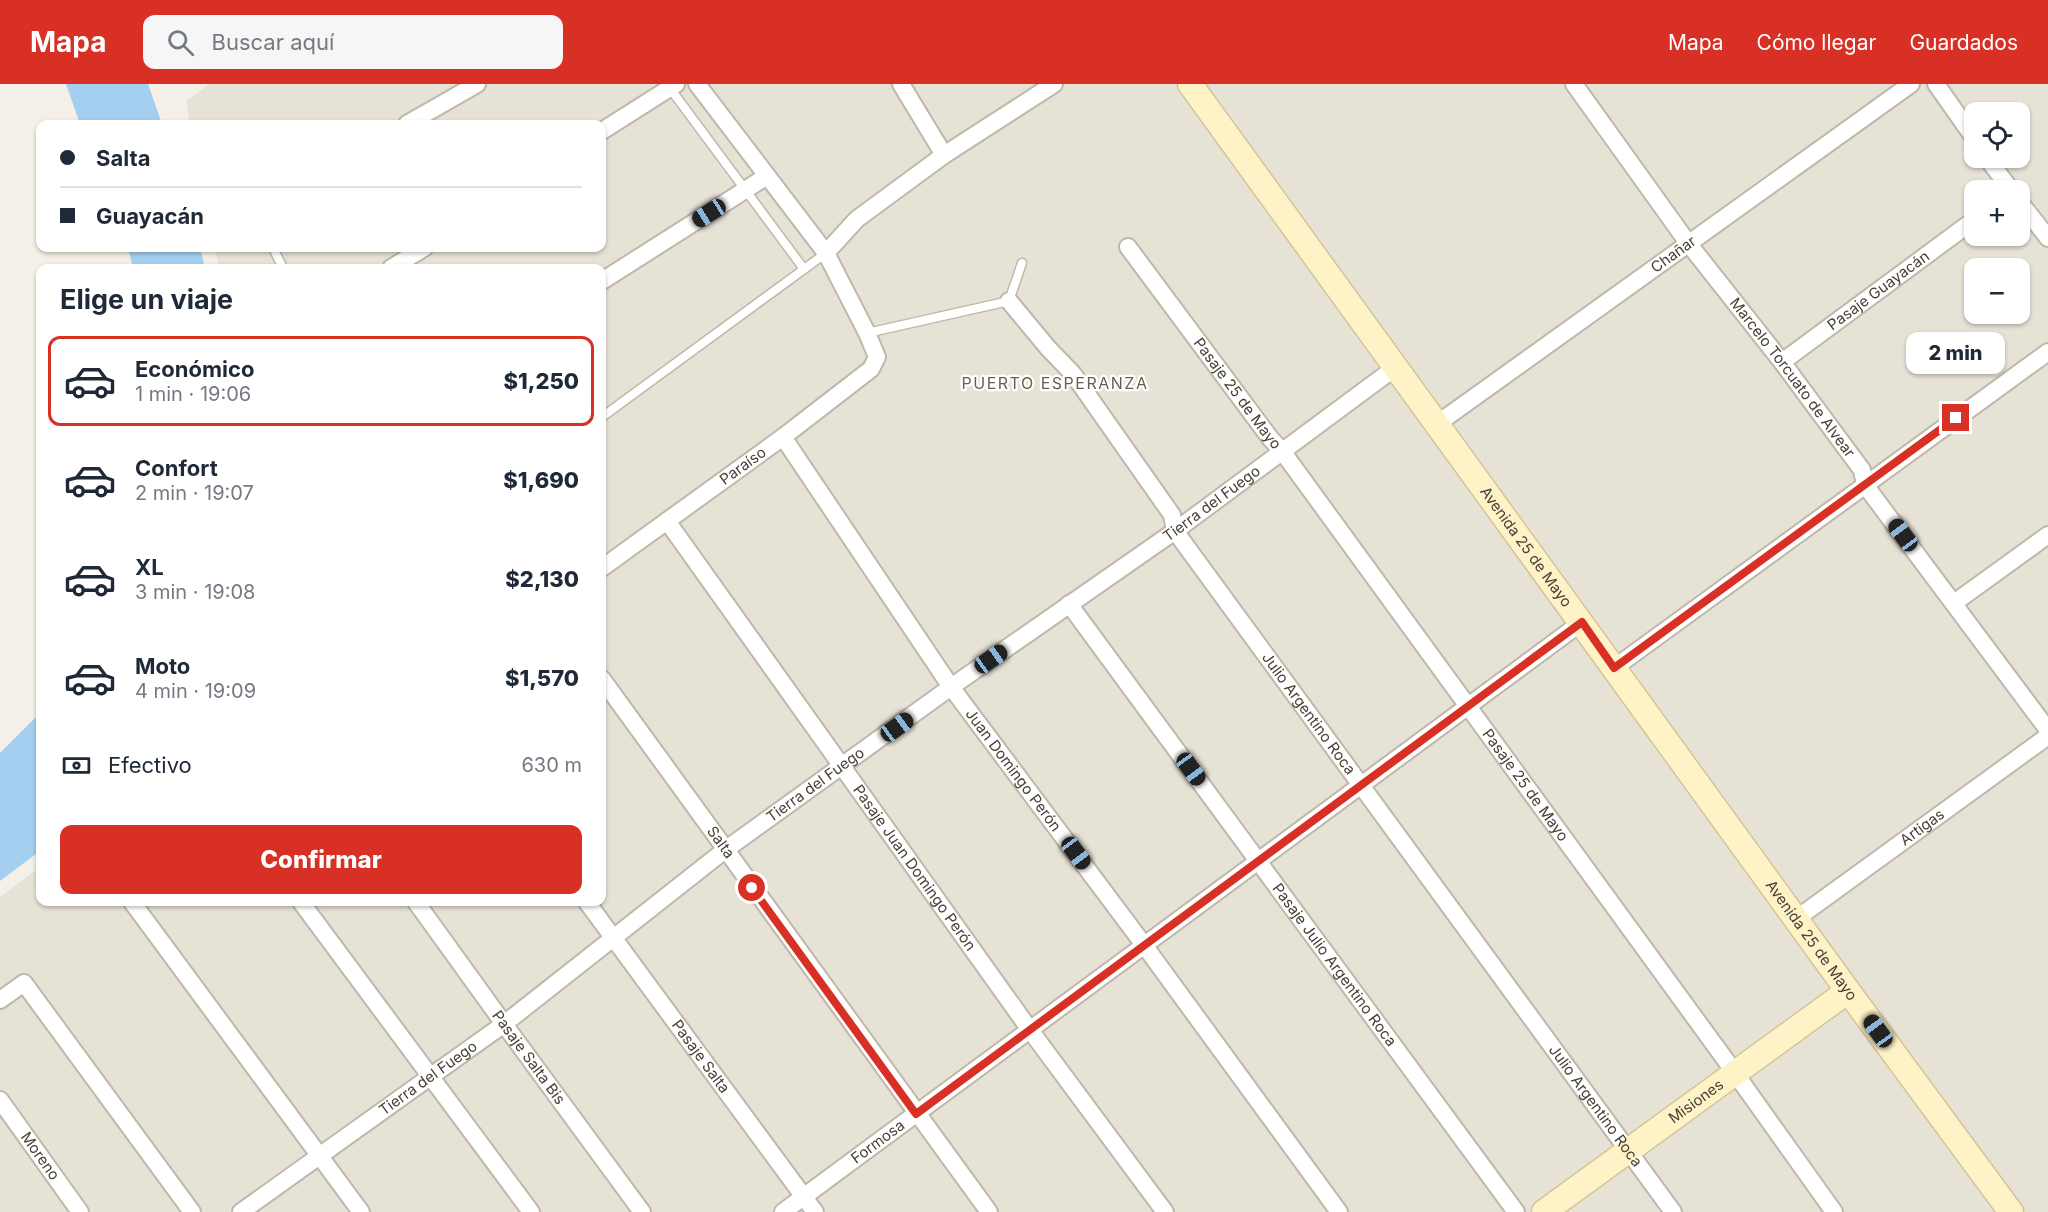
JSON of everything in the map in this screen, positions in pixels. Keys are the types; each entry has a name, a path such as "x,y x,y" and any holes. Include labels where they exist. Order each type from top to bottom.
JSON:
{"main road":[{"name":"Avenida 25 de Mayo","path":"1190,84 2011,1212"},
{"name":"Misiones","path":"1544,1212 1848,991"}],"street":[{"path":"414,120 477,84"},
{"path":"697,84 826,253 867,333"},
{"path":"901,84 944,156"},
{"path":"826,253 857,219 944,156 1054,84"},
{"name":"Marcelo Torcuato de Alvear","path":"1574,84 1688,243 1782,362 1862,470 1864,484 2048,730"},
{"name":"Chañar","path":"1437,424 1911,84"},
{"path":"1936,84 1964,124"},
{"path":"606,128 671,85"},
{"path":"606,278 767,176"},
{"path":"2030,215 2048,238"},
{"name":"Pasaje Guayacán","path":"1782,362 1964,227"},
{"name":"Pasaje 25 de Mayo","path":"1128,247 1281,451 1834,1212"},
{"path":"398,264 418,252"},
{"name":"Julio Argentino Roca","path":"1009,301 1073,374 1172,515 1174,531 1674,1212"},
{"name":"Paraíso","path":"606,565 783,437 872,369 877,357 867,333"},
{"path":"1614,668 2048,352"},
{"name":"Tierra del Fuego","path":"241,1212 504,1024 725,850 951,687 1174,531 1396,367"},
{"name":"Juan Domingo Perón","path":"783,437 951,687 1144,945 1339,1212"},
{"name":"Pasaje Juan Domingo Perón","path":"668,521 1030,1030 1165,1212"},
{"path":"1954,603 2048,535"},
{"name":"Pasaje Julio Argentino Roca","path":"1069,604 1516,1212"},
{"name":"Formosa","path":"783,1212 1582,622"},
{"name":"Salta","path":"606,685 989,1212"},
{"name":"Artigas","path":"1796,919 2048,736"},
{"path":"135,906 362,1212"},
{"path":"304,906 531,1212"},
{"name":"Pasaje Salta Bis","path":"419,906 642,1212"},
{"name":"Pasaje Salta","path":"591,906 815,1212"},
{"path":"0,1000 24,983 192,1212"},
{"name":"Moreno","path":"0,1101 80,1212"}],"lane":[{"path":"671,85 744,190 804,269"},
{"path":"606,414 826,253"},
{"path":"867,333 1009,301 1022,263"}],"shaded area":[{"path":"209,84 2048,84 2048,1212 0,1212 0,897 36,870 36,906 606,906 606,264 218,264 216,252 606,252 606,120 189,120 186,101"}],"water":[{"path":"66,84 148,84 161,120 79,120"},
{"path":"129,252 201,252 204,264 132,264"},
{"path":"36,717 36,854 0,881 0,753"}],"district":[{"name":"PUERTO ESPERANZA","path":"1055,383"}],"route":[{"path":"752,888 916,1114 1582,622 1614,668 1956,418"}]}
